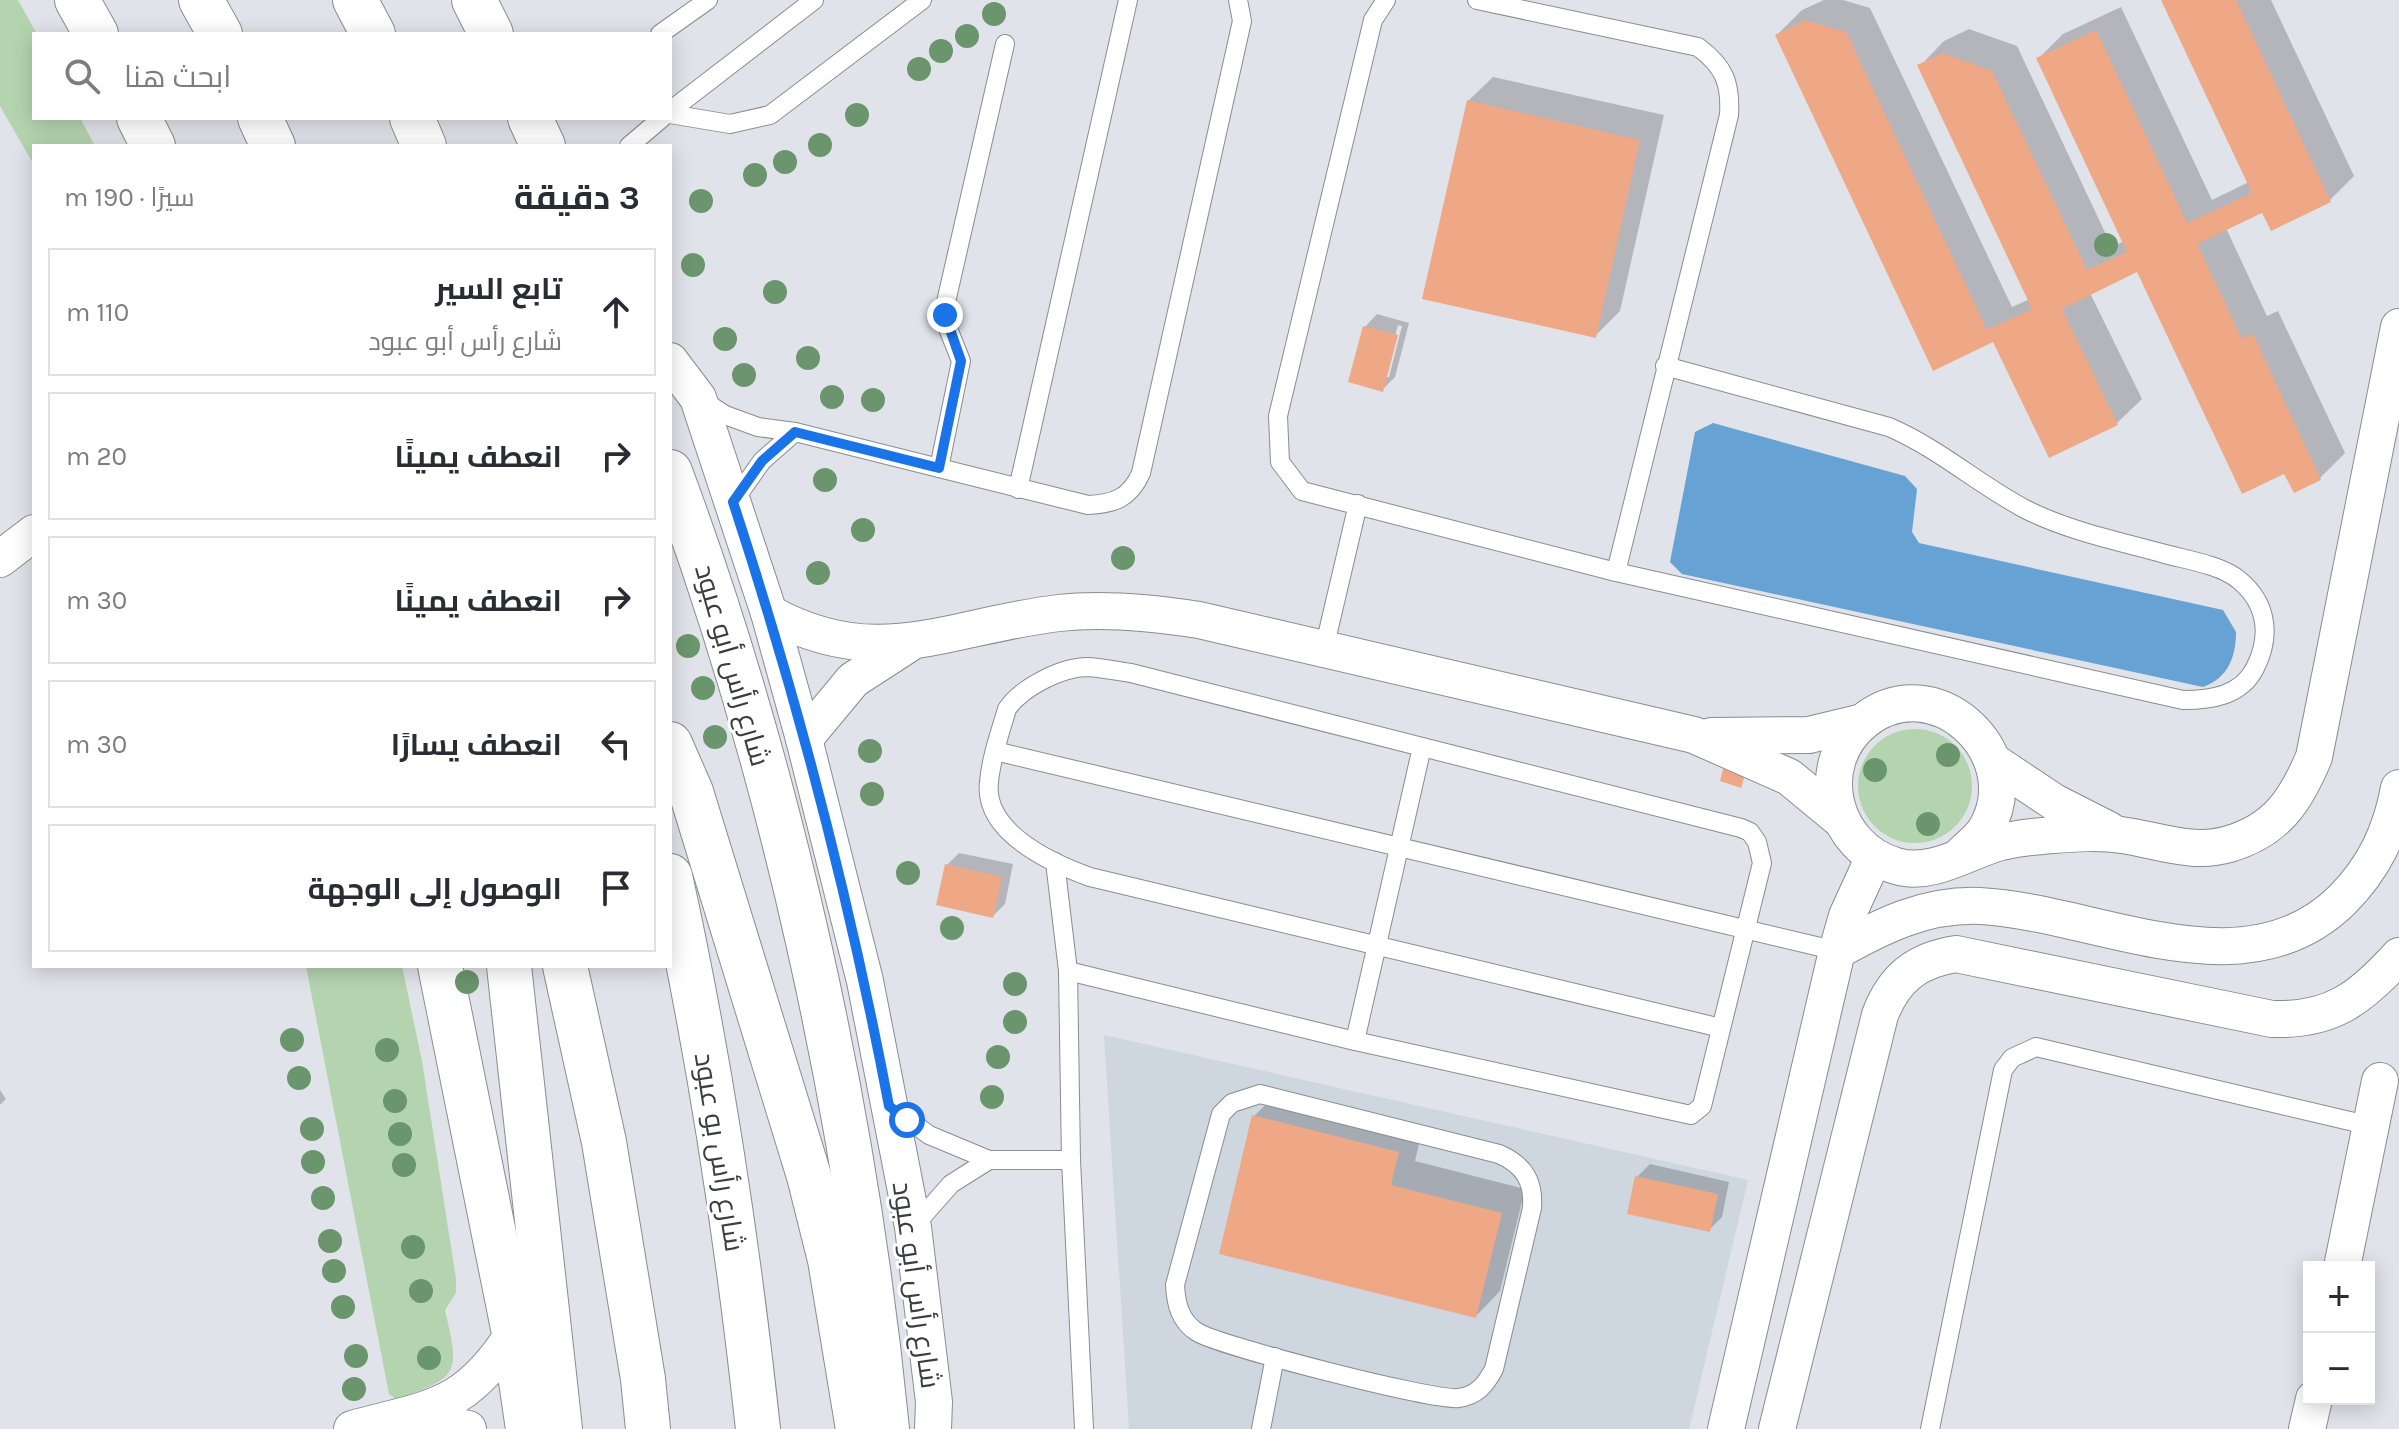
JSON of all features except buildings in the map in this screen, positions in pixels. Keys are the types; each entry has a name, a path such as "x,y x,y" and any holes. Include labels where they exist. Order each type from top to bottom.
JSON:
{"main road":[{"path":"77,0 95,32"},
{"path":"201,0 219,32"},
{"path":"355,0 372,32"},
{"path":"474,0 490,32"},
{"path":"140,120 152,144"},
{"path":"261,120 272,144"},
{"path":"413,120 423,144"},
{"path":"531,120 542,144"},
{"name":"شارع رأس أبو عبود","path":"672,477 707,571 778,819 854,1183 879,1348 887,1429"},
{"path":"672,749 695,807 809,1176 830,1260 858,1429"},
{"name":"شارع رأس بو عبود","path":"672,886 698,1009 749,1338 758,1429"},
{"path":"440,968 514,1333 528,1429"},
{"path":"509,968 560,1429"},
{"path":"565,968 604,1142 643,1379 648,1429"}],"street":[{"path":"1961,855 1985,830 1997,797 1994,762 1982,738 1964,719 1939,707 1913,703 1886,708 1863,722 1845,742 1835,767 1833,793 1840,819 1853,840 1886,862 1920,869 1941,865 1961,855 2003,842 2041,836 2118,834 2199,850 2231,844 2271,824 2298,795 2314,757 2399,327"},
{"name":"شارع رأس أبو عبود","path":"672,364 698,398 769,613 865,981 913,1227 934,1402 933,1429"},
{"path":"0,559 32,535"},
{"path":"769,613 802,631 834,641 910,643 1061,612 1151,613 1324,649 1694,735 1789,777 1840,819"},
{"path":"804,739 853,680 910,643"},
{"path":"1694,735 1809,735 1863,722"},
{"path":"1994,762 2054,802 2118,834"},
{"path":"1837,951 1895,920 1923,911 1980,906 2207,946 2262,942 2313,922 2355,887 2384,841 2399,788"},
{"path":"1886,862 1889,897 1895,920"},
{"path":"1726,1429 1837,951 1847,916 1886,862"},
{"path":"1777,1429 1880,1015 1888,995 1908,972 1936,957 1956,954 2272,1019 2297,1020 2335,1011 2398,960"},
{"path":"2343,1261 2380,1081"},
{"path":"369,1425 434,1409 467,1390 493,1365 514,1333"},
{"path":"2307,1429 2313,1405"},
{"path":"369,1425 434,1422 468,1429"}],"lane":[{"path":"685,19 687,0"},
{"path":"663,32 708,0"},
{"path":"672,111 814,0"},
{"path":"672,113 730,124 770,115 922,0"},
{"path":"1018,489 1128,0"},
{"path":"698,398 725,415 758,427 795,432 1018,489 1088,505 1108,505 1124,498 1135,486 1242,21 1238,0"},
{"path":"1386,0 1373,20 1278,416 1280,462 1289,478 1302,491 1616,572 2183,700 2217,700 2249,680 2266,647 2262,609 2239,580 2204,565 2054,522 2027,510 1918,440 1889,427 1665,366"},
{"path":"1477,0 1698,47 1715,60 1730,90 1729,115 1616,572"},
{"path":"939,468 961,361 947,326 946,302 1005,44"},
{"path":"631,144 660,120"},
{"path":"733,502 762,461 795,432"},
{"path":"1324,649 1358,504"},
{"path":"1068,971 1684,1116 1696,1113 1702,1106 1762,863 1761,851 1750,832 1131,673 1089,667 1071,669 1019,694 1007,709 988,784 991,806 1012,835 1055,862 1090,877 1721,1028"},
{"path":"1355,1041 1422,747"},
{"path":"995,751 1837,951"},
{"path":"1055,862 1068,971 1071,1160 1084,1429"},
{"path":"1930,1429 2003,1070 2012,1058 2036,1047 2371,1126"},
{"path":"1260,1094 1499,1154 1523,1169 1533,1194 1532,1208 1494,1369 1487,1383 1475,1394 1443,1398 1275,1357 1198,1333 1184,1320 1176,1303 1175,1285 1221,1114 1232,1103 1260,1094"},
{"path":"889,1106 929,1135 989,1160 1071,1160"},
{"path":"913,1227 951,1184 989,1160"},
{"path":"1261,1429 1275,1357"}],"shaded area":[{"path":"1104,1035 1748,1180 1689,1429 1129,1429"}],"green space":[{"path":"0,0 18,0 36,32 32,32 32,120 81,120 94,144 32,144 32,162 0,106"},
{"path":"1915,729 1937,734 1955,746 1967,764 1972,786 1967,808 1955,826 1937,838 1915,843 1893,838 1875,826 1863,808 1858,786 1863,764 1875,746 1893,734"},
{"path":"306,968 402,968 422,1061 456,1279 456,1293 445,1310 453,1360 444,1378 433,1385 396,1399 389,1394"}],"water":[{"path":"1713,423 1905,476 1917,489 1912,532 1919,543 2223,610 2236,632 2229,666 2219,678 2203,687 1682,574 1670,562 1695,432"}],"route":[{"path":"907,1120 889,1106 865,981 804,739 769,613 733,502 762,461 795,432 939,468 961,361 945,315"}]}
